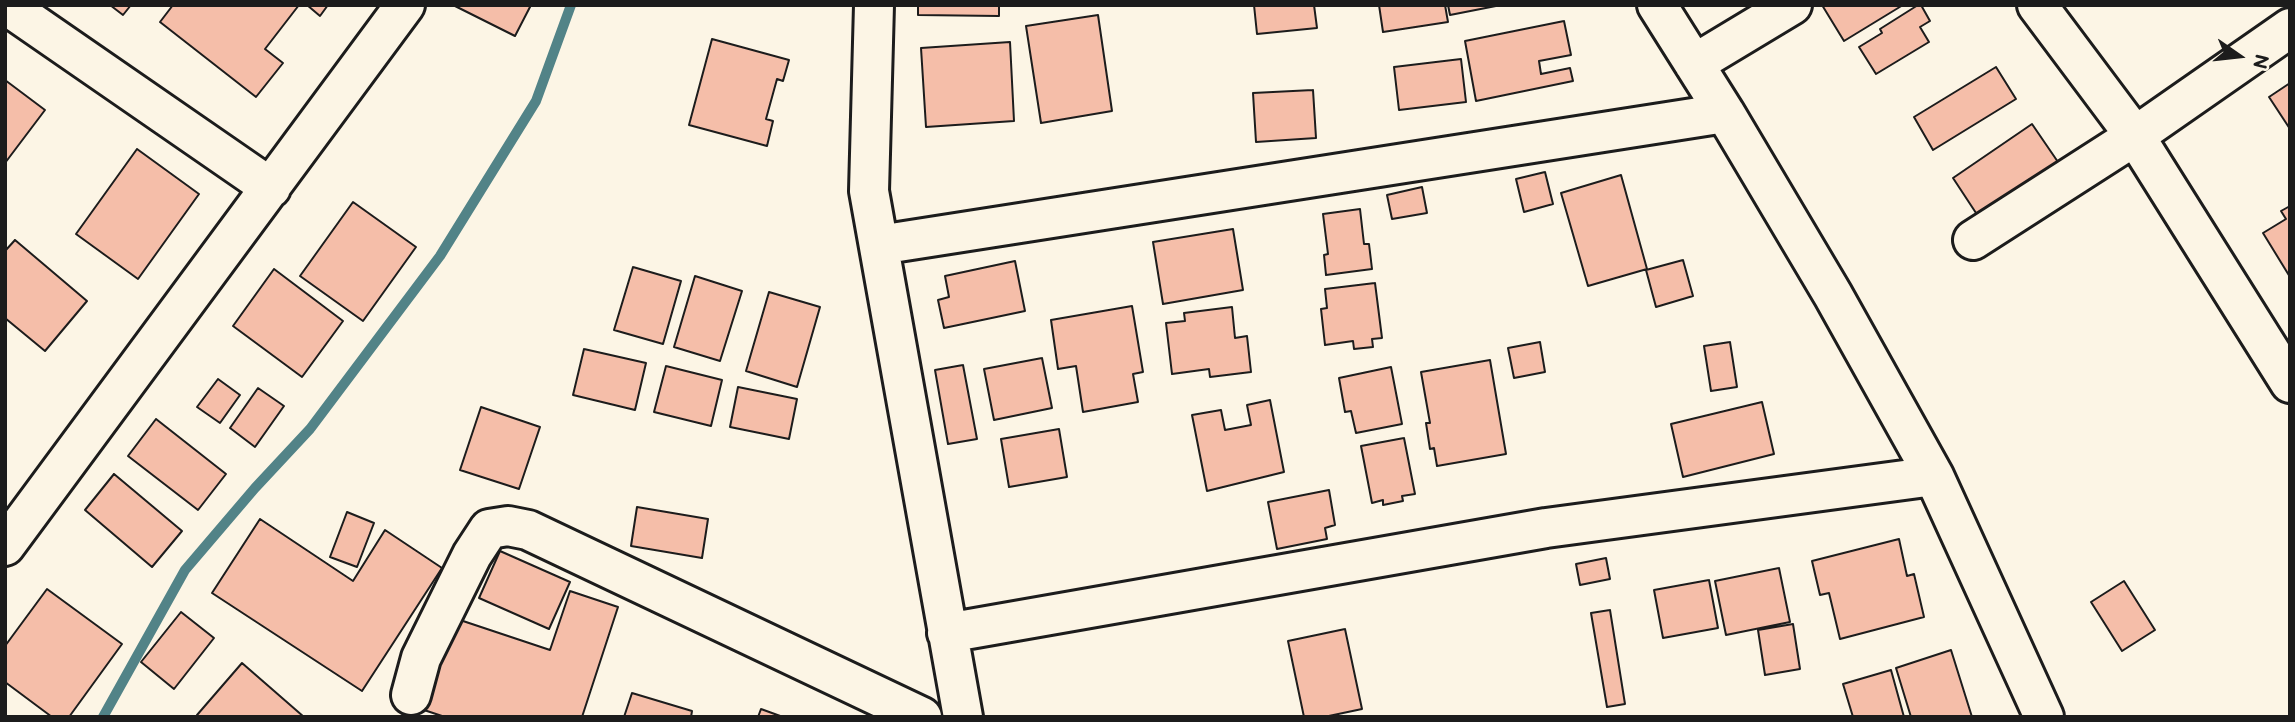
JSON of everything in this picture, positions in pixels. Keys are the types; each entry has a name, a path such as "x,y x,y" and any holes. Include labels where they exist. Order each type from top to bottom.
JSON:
{"street":[{"path":"6,5 271,188"},
{"path":"5,546 405,5"},
{"path":"874,5 869,191 963,717"},
{"path":"1657,5 1833,295 1934,475 2044,717"},
{"path":"1694,64 1792,5"},
{"path":"2038,5 2135,136 2290,383"},
{"path":"1973,240 2135,136 2290,28"},
{"path":"879,245 1725,113"},
{"path":"947,633 1546,528 1934,475"},
{"path":"411,695 421,657 472,555 489,529 508,526 528,530 922,717"}],"building":[{"path":"110,5 131,5 123,15"},
{"path":"173,5 299,5 265,49 283,63 256,97 160,22"},
{"path":"307,5 328,5 320,16"},
{"path":"453,5 531,5 515,36"},
{"path":"918,5 999,5 999,16 918,15"},
{"path":"1254,5 1314,5 1317,28 1257,34"},
{"path":"1379,5 1445,5 1448,22 1383,32"},
{"path":"1448,5 1501,5 1450,15"},
{"path":"1822,5 1903,5 1844,41"},
{"path":"1921,5 1930,21 1920,27 1929,42 1876,74 1859,47 1882,33 1880,29"},
{"path":"1098,15 1112,111 1041,123 1026,26"},
{"path":"1564,21 1571,55 1539,61 1541,74 1570,68 1573,81 1476,101 1465,41"},
{"path":"712,39 789,60 783,81 777,79 766,119 773,121 767,146 689,125"},
{"path":"1010,42 1014,121 926,127 921,48"},
{"path":"1461,59 1466,102 1399,110 1394,67"},
{"path":"1996,67 2016,99 1933,150 1914,117"},
{"path":"5,80 45,110 5,163"},
{"path":"2290,83 2290,129 2269,97"},
{"path":"1313,90 1316,138 1256,142 1253,93"},
{"path":"2032,124 2058,162 1978,216 1953,178"},
{"path":"137,149 199,194 138,279 76,234"},
{"path":"1545,172 1553,204 1524,212 1516,179"},
{"path":"1621,175 1647,269 1588,286 1561,193"},
{"path":"1422,187 1427,213 1392,219 1387,195"},
{"path":"353,202 416,247 363,321 300,276"},
{"path":"2290,206 2290,277 2263,233 2286,219 2281,211"},
{"path":"1360,209 1364,244 1369,244 1372,269 1326,275 1324,255 1328,254 1323,214"},
{"path":"1233,229 1243,290 1163,304 1153,242"},
{"path":"15,240 87,301 45,351 5,318 5,251"},
{"path":"1683,260 1693,296 1656,307 1646,270"},
{"path":"1015,261 1025,311 944,328 938,300 949,297 945,276"},
{"path":"633,267 681,281 663,344 614,330"},
{"path":"274,269 343,321 302,377 233,326"},
{"path":"695,276 742,291 720,361 674,347"},
{"path":"1375,283 1382,338 1372,339 1373,347 1354,349 1353,341 1325,345 1321,309 1327,308 1325,289"},
{"path":"769,292 820,307 797,387 746,371"},
{"path":"1132,306 1143,372 1133,374 1138,402 1083,412 1076,366 1058,369 1051,320"},
{"path":"1232,307 1235,338 1247,336 1251,372 1210,377 1209,369 1172,374 1166,323 1185,321 1184,313"},
{"path":"1540,342 1545,372 1514,378 1508,348"},
{"path":"1730,342 1737,387 1711,391 1704,346"},
{"path":"584,349 646,363 635,410 573,395"},
{"path":"1042,358 1052,408 994,420 984,369"},
{"path":"1490,360 1506,454 1437,466 1434,448 1430,449 1426,423 1430,423 1421,372"},
{"path":"963,365 977,439 948,444 935,370"},
{"path":"666,366 722,380 711,426 654,412"},
{"path":"1391,367 1402,424 1356,433 1351,411 1345,412 1339,378"},
{"path":"218,379 240,395 220,423 197,407"},
{"path":"738,387 797,399 789,439 730,427"},
{"path":"258,388 284,406 255,447 230,428"},
{"path":"1270,400 1284,472 1207,491 1192,415 1221,410 1225,430 1251,425 1247,405"},
{"path":"1762,402 1774,454 1683,477 1671,424"},
{"path":"481,407 540,427 519,489 460,470"},
{"path":"156,419 226,474 198,510 128,456"},
{"path":"1059,429 1067,477 1009,487 1001,439"},
{"path":"1404,438 1415,494 1402,496 1403,501 1383,505 1383,500 1372,503 1361,446"},
{"path":"114,474 182,531 152,567 85,510"},
{"path":"1329,490 1335,525 1325,528 1327,539 1277,549 1268,502"},
{"path":"637,507 708,519 702,558 631,546"},
{"path":"347,512 374,523 357,567 330,557"},
{"path":"260,519 353,581 385,530 442,568 362,691 212,593"},
{"path":"1899,539 1907,576 1914,574 1924,617 1840,639 1829,593 1820,595 1812,561"},
{"path":"500,551 570,582 549,629 479,598"},
{"path":"1606,558 1610,579 1580,585 1576,564"},
{"path":"1779,568 1790,622 1726,635 1715,581"},
{"path":"1709,580 1718,628 1663,638 1654,590"},
{"path":"2124,581 2155,630 2122,651 2091,602"},
{"path":"47,589 122,644 69,717 52,717 5,682 5,646"},
{"path":"570,591 618,607 582,717 445,717 424,710 454,618 550,650"},
{"path":"1610,610 1625,704 1607,707 1591,613"},
{"path":"181,612 214,638 174,689 141,662"},
{"path":"1793,624 1800,669 1765,675 1758,630"},
{"path":"1345,629 1362,709 1324,717 1304,717 1288,641"},
{"path":"1951,650 1972,717 1911,717 1896,668"},
{"path":"242,663 304,717 199,717 197,715"},
{"path":"1891,670 1904,717 1853,717 1843,684"},
{"path":"632,693 692,711 691,717 624,717"},
{"path":"761,709 783,717 758,717"}],"waterway":[{"path":"103,717 185,570 310,429 440,256 536,101 571,5"}]}
